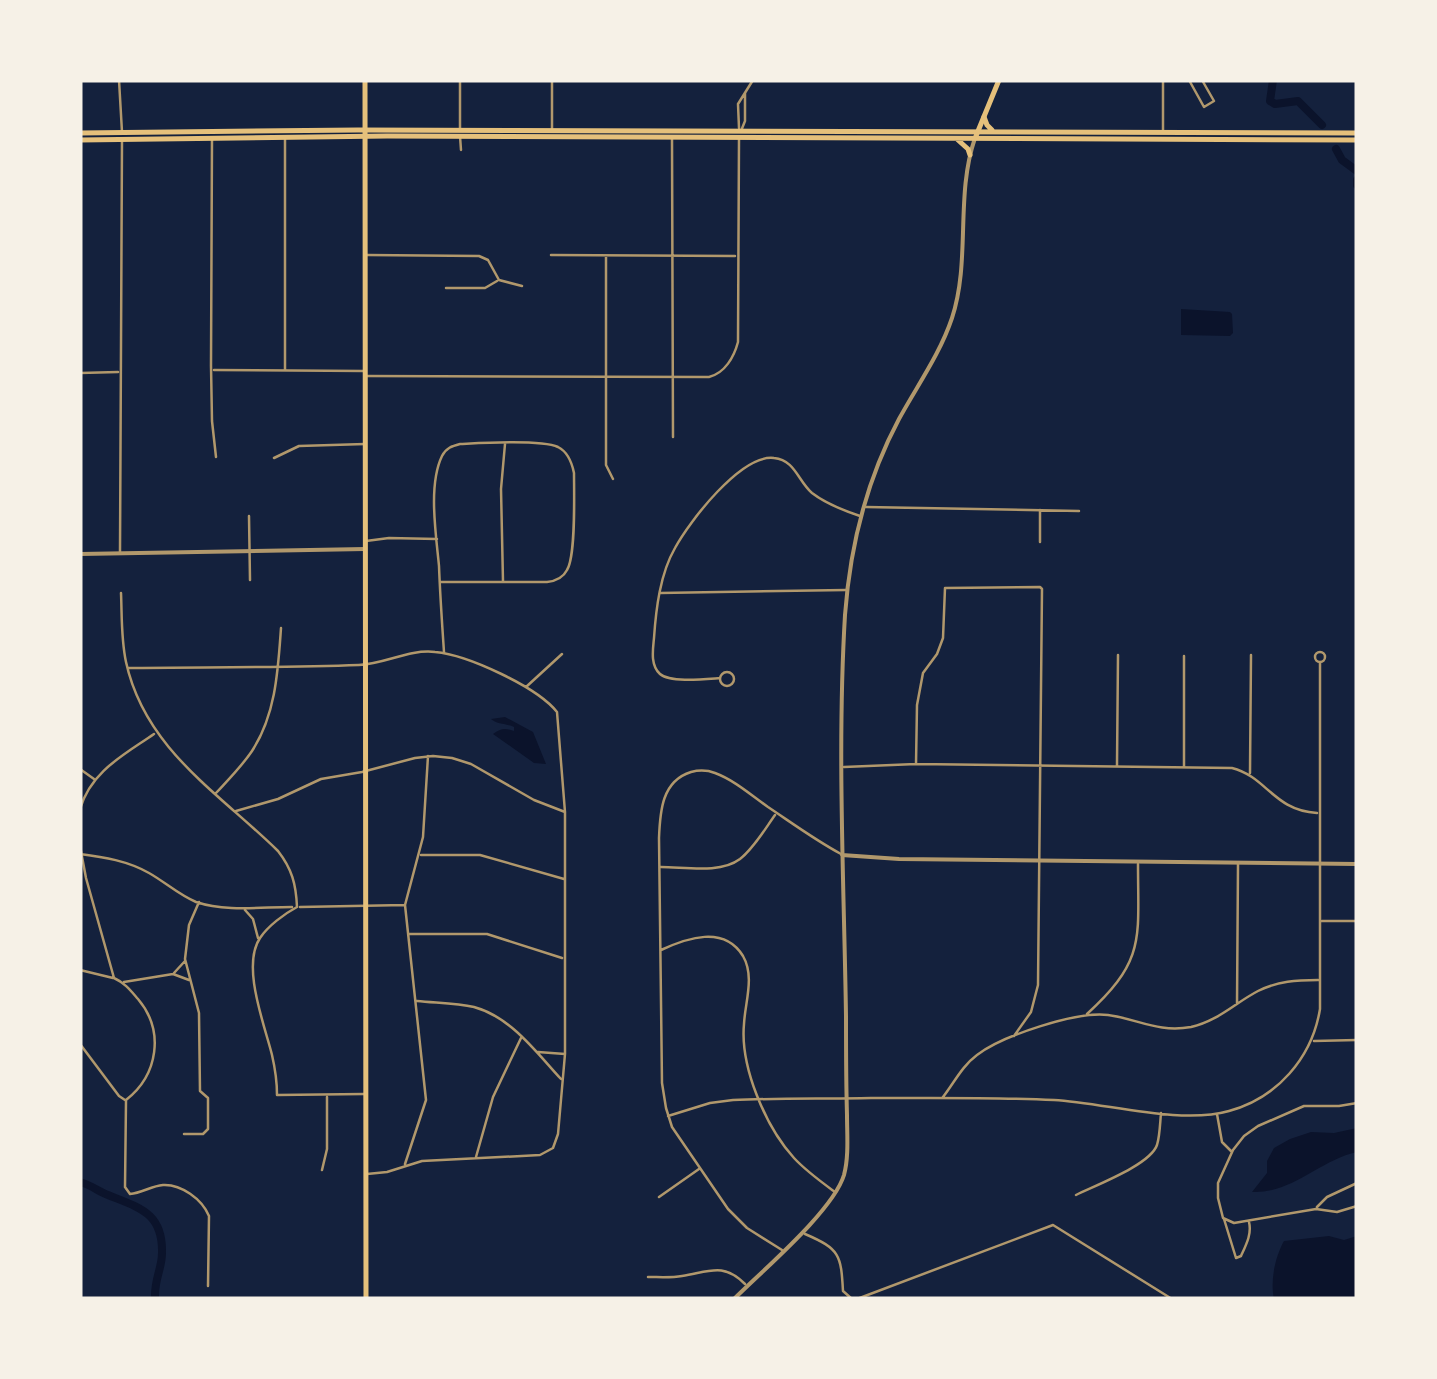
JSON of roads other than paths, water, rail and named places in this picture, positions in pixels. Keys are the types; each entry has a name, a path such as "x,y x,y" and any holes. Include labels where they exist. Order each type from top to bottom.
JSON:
{"main road":[{"path":"365,80 366,1299"},
{"path":"976,135 999,80"},
{"path":"984,117 994,132"},
{"path":"80,136 365,133 1357,136"},
{"path":"739,135 1163,135"},
{"path":"955,138 964,143 970,155"}],"street":[{"path":"119,80 120,554"},
{"path":"460,80 460,150"},
{"path":"552,80 552,134"},
{"path":"212,370 606,378 716,375 736,352 738,342 738,104 754,80"},
{"path":"1163,135 1164,80"},
{"path":"1189,80 1204,107 1214,101 1202,80"},
{"path":"212,135 212,421 216,456"},
{"path":"284,135 284,370"},
{"path":"673,135 673,437"},
{"path":"734,1299 801,1232 836,1193 843,1178 847,1158 842,855 848,590 864,506 886,446 953,315 961,274 967,170 976,135"},
{"path":"366,255 478,256 488,260 498,280"},
{"path":"551,255 738,256"},
{"path":"606,256 606,465 612,479"},
{"path":"446,288 485,288 498,280 522,286"},
{"path":"80,373 121,372"},
{"path":"503,582 501,488 505,443"},
{"path":"274,458 298,446 364,444"},
{"path":"440,582 547,582 562,577 571,561 574,489 573,465 565,452 550,444 460,444 448,448 441,458 436,482 437,539 444,653"},
{"path":"720,678 671,679 659,674 653,658 660,593 674,548 729,480 761,459 787,462 815,495 862,517"},
{"path":"864,506 1079,511"},
{"path":"1040,510 1040,542"},
{"path":"249,516 250,580"},
{"path":"80,554 250,551 365,545 388,538 437,539"},
{"path":"916,764 917,705 923,673 944,636 946,588 1042,589 1038,991 1031,1012 1014,1036"},
{"path":"660,593 848,590"},
{"path":"121,593 128,668 156,733 184,766 274,846 286,860 296,884 296,906 258,940"},
{"path":"215,794 244,762 261,735 273,700 281,628"},
{"path":"128,668 364,665 416,652 444,653 474,661 558,712 565,880 564,1054 558,1134 551,1150 540,1155 422,1160 387,1172 365,1174"},
{"path":"524,688 562,654"},
{"path":"1117,766 1118,654"},
{"path":"1250,775 1251,655"},
{"path":"1184,656 1184,768"},
{"path":"668,1116 710,1103 846,1098 1054,1100 1217,1114 1244,1106 1272,1090 1294,1069 1312,1041 1319,1013 1320,663"},
{"path":"80,809 94,779 156,733"},
{"path":"234,811 278,799 321,778 428,756 462,761 564,812"},
{"path":"405,1166 426,1098 405,905 424,829 428,756"},
{"path":"843,767 916,764 1232,768 1250,775 1288,806 1320,813"},
{"path":"80,769 94,779"},
{"path":"783,1250 739,1221 680,1140 668,1116 662,1083 659,838 662,810 675,780 697,771 712,772 842,855 898,859 1357,864"},
{"path":"660,867 718,868 731,864 745,855 777,813"},
{"path":"80,846 114,978"},
{"path":"81,854 135,866 199,902 243,908 405,905"},
{"path":"420,854 489,857 565,880"},
{"path":"1086,1015 1120,981 1134,953 1138,862"},
{"path":"1237,1005 1238,864"},
{"path":"184,1134 203,1134 208,1129 208,1098 200,1092 199,1016 184,961 189,925 199,902"},
{"path":"243,908 252,916 258,940 255,991 273,1059 277,1095 365,1094"},
{"path":"1321,921 1357,921"},
{"path":"408,934 488,934 565,959"},
{"path":"661,950 690,938 712,936 732,944 742,954 748,973 744,1039 758,1100 791,1154 836,1193"},
{"path":"173,974 184,961"},
{"path":"80,970 123,982 152,1023 155,1041 149,1073 126,1100 125,1187 130,1194 170,1186 204,1205 209,1216 208,1286"},
{"path":"123,982 173,974 190,980"},
{"path":"942,1098 974,1057 1014,1036 1086,1015 1178,1028 1207,1022 1276,984 1322,980"},
{"path":"416,1001 465,1006 499,1018 563,1082"},
{"path":"476,1158 493,1097 521,1037"},
{"path":"1312,1041 1357,1040"},
{"path":"80,1044 126,1100"},
{"path":"536,1052 564,1054"},
{"path":"322,1170 327,1146 327,1094"},
{"path":"1248,1221 1249,1237 1241,1256 1236,1258 1218,1198 1218,1183 1232,1152 1251,1131 1309,1105 1357,1104"},
{"path":"1076,1195 1150,1155 1158,1142 1161,1112"},
{"path":"1217,1114 1222,1142 1232,1152"},
{"path":"660,1196 699,1168"},
{"path":"1316,1209 1325,1198 1357,1182"},
{"path":"1224,1218 1248,1221 1357,1206"},
{"path":"801,1232 834,1250 842,1264 843,1291 854,1299 1052,1224 1172,1299"},
{"path":"648,1277 723,1270 735,1274 747,1286"}],"water":[{"path":"1181,309 1230,312 1233,333 1181,335"},
{"path":"505,717 533,732 546,764 534,763 493,734 503,729 514,731 514,727 491,719"},
{"path":"1357,1128 1357,1152 1280,1188 1252,1192 1267,1173 1267,1161 1274,1148 1311,1132"},
{"path":"1329,1236 1344,1240 1357,1236 1357,1299 1274,1299 1274,1269 1284,1241"}],"waterway":[{"path":"1273,80 1270,101 1298,101 1322,125"},
{"path":"1336,149 1342,160 1357,171"},
{"path":"1357,180 1357,185"},
{"path":"80,1182 154,1220 162,1253 155,1299"}]}
